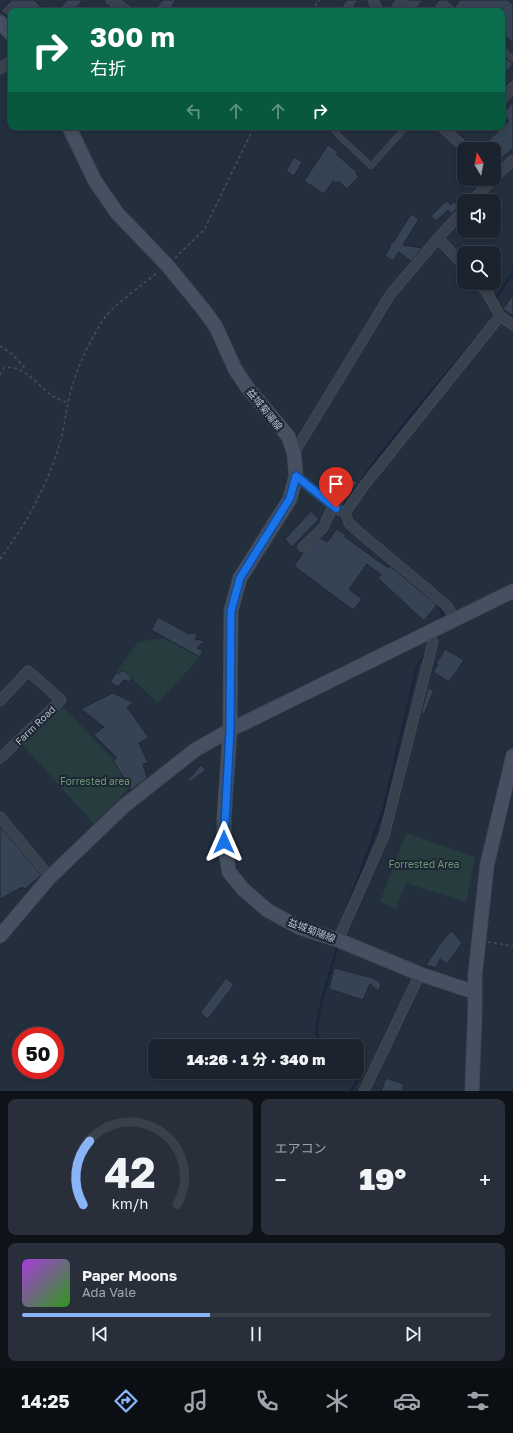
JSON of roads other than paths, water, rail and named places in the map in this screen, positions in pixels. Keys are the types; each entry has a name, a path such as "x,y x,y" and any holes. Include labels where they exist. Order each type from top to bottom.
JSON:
{"main road":[{"path":"0,22 8,31"},
{"name":"益城菊陽線","path":"70,130 95,181 117,213 167,265 216,326 235,369 247,387 288,436 294,453 296,476 290,498 240,578 231,611 230,730 224,818 224,842 230,872 243,889 266,910 298,927 338,940 420,974 474,992"},
{"path":"0,936 50,877 124,806 195,750 230,730 513,591"},
{"path":"472,1091 475,1011 474,992 478,941 487,865 510,782 513,756"}],"street":[{"path":"111,0 123,8"},
{"path":"445,130 458,142"},
{"path":"501,171 513,160"},
{"path":"478,194 486,186"},
{"path":"294,453 390,295 457,218"},
{"path":"438,238 457,258"},
{"path":"484,290 500,316 513,325"},
{"path":"345,513 363,487 500,316"},
{"path":"296,476 333,506 345,513 349,523 355,529 448,607 455,620"},
{"path":"303,547 323,528 333,506"},
{"path":"338,940 384,836 433,642"},
{"name":"Farm Road","path":"0,701 28,671 61,700 0,758"},
{"path":"0,817 50,877"},
{"path":"364,1091 420,974"}],"lane":[{"path":"505,52 513,59"},
{"path":"337,130 335,132 371,166 403,130"}],"waterway":[{"path":"496,298 513,272"},
{"path":"342,508 395,436 491,321 493,311"},
{"path":"340,514 341,519 351,531"},
{"path":"393,567 440,607 443,617"},
{"path":"347,908 383,811 417,666 426,653"},
{"path":"320,1039 317,1034 317,1026 321,1004 337,948"},
{"path":"351,1091 359,1079"}],"park label":[{"name":"Forrested area","path":"95,781"},
{"name":"Forrested Area","path":"424,864"}]}
